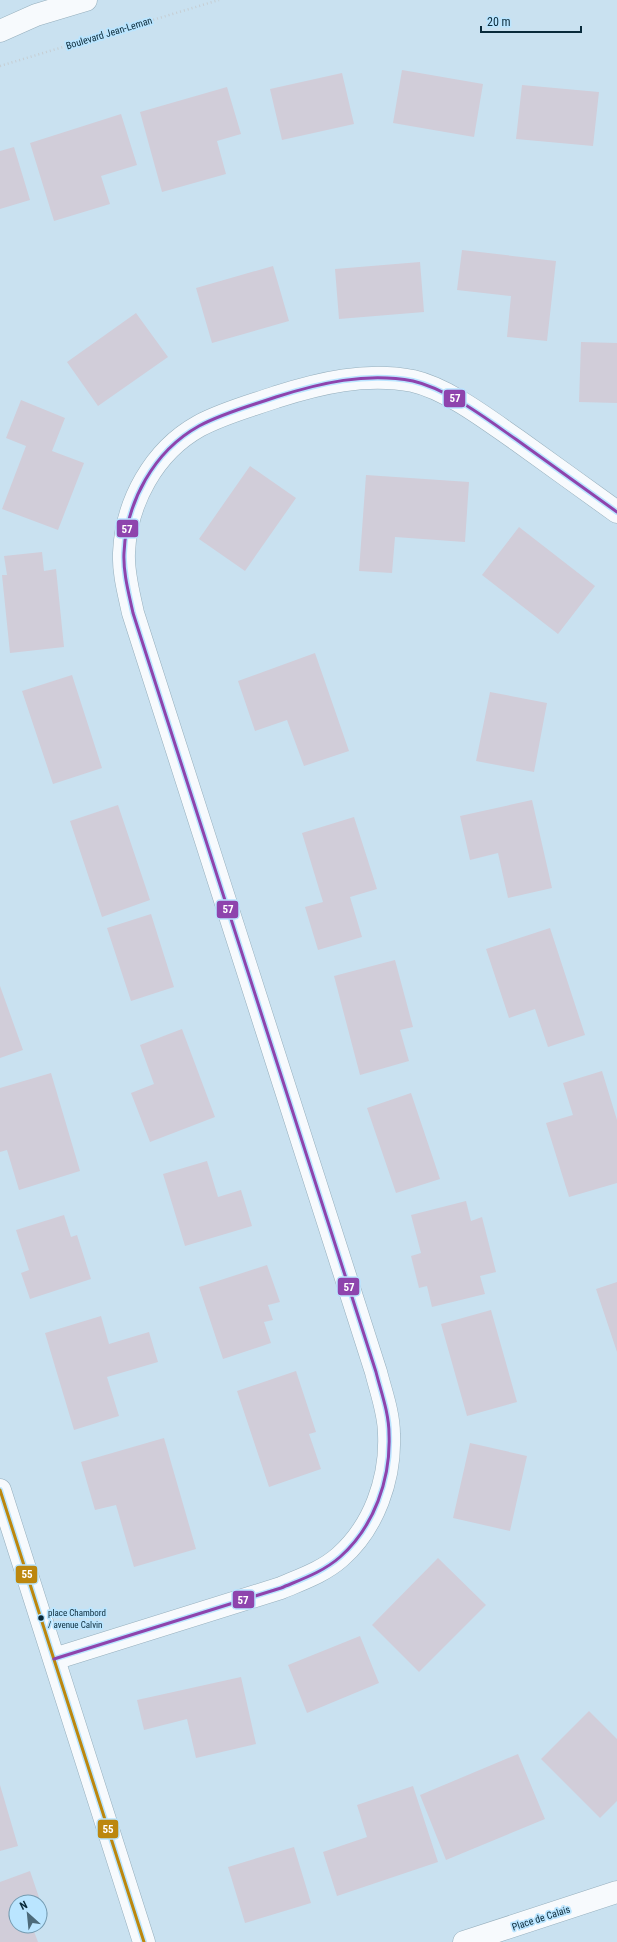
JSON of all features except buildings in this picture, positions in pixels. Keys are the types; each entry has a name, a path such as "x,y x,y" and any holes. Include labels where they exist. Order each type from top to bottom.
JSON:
{"street":[{"path":"0,31 36,15 86,0"},
{"path":"0,16 36,15"},
{"path":"54,1659 281,1588 314,1574 340,1557 363,1530 374,1513 382,1490 388,1461 389,1433 385,1405 376,1372 133,613 125,578 124,553 127,526 136,499 150,470 173,445 198,427 226,413 303,389 342,379 373,378 414,382 448,395 483,416 617,512"},
{"path":"0,1490 144,1942"},
{"name":"Place de Calais","path":"464,1942 617,1892"}],"path":[{"name":"Boulevard Jean-Leman","path":"0,66 219,0"}],"transit line":[{"name":"57","path":"54,1659 281,1588 327,1567 352,1545 371,1517 383,1485 389,1451 388,1418 376,1372 133,613 125,576 124,553 130,515 145,480 169,449 183,437 208,421 227,413 326,383 361,378 395,379 413,381 426,385 454,398 493,423 617,512"},
{"name":"55","path":"0,1490 144,1942"}],"place":[{"name":"place Chambord / avenue Calvin","path":"41,1618"}]}
